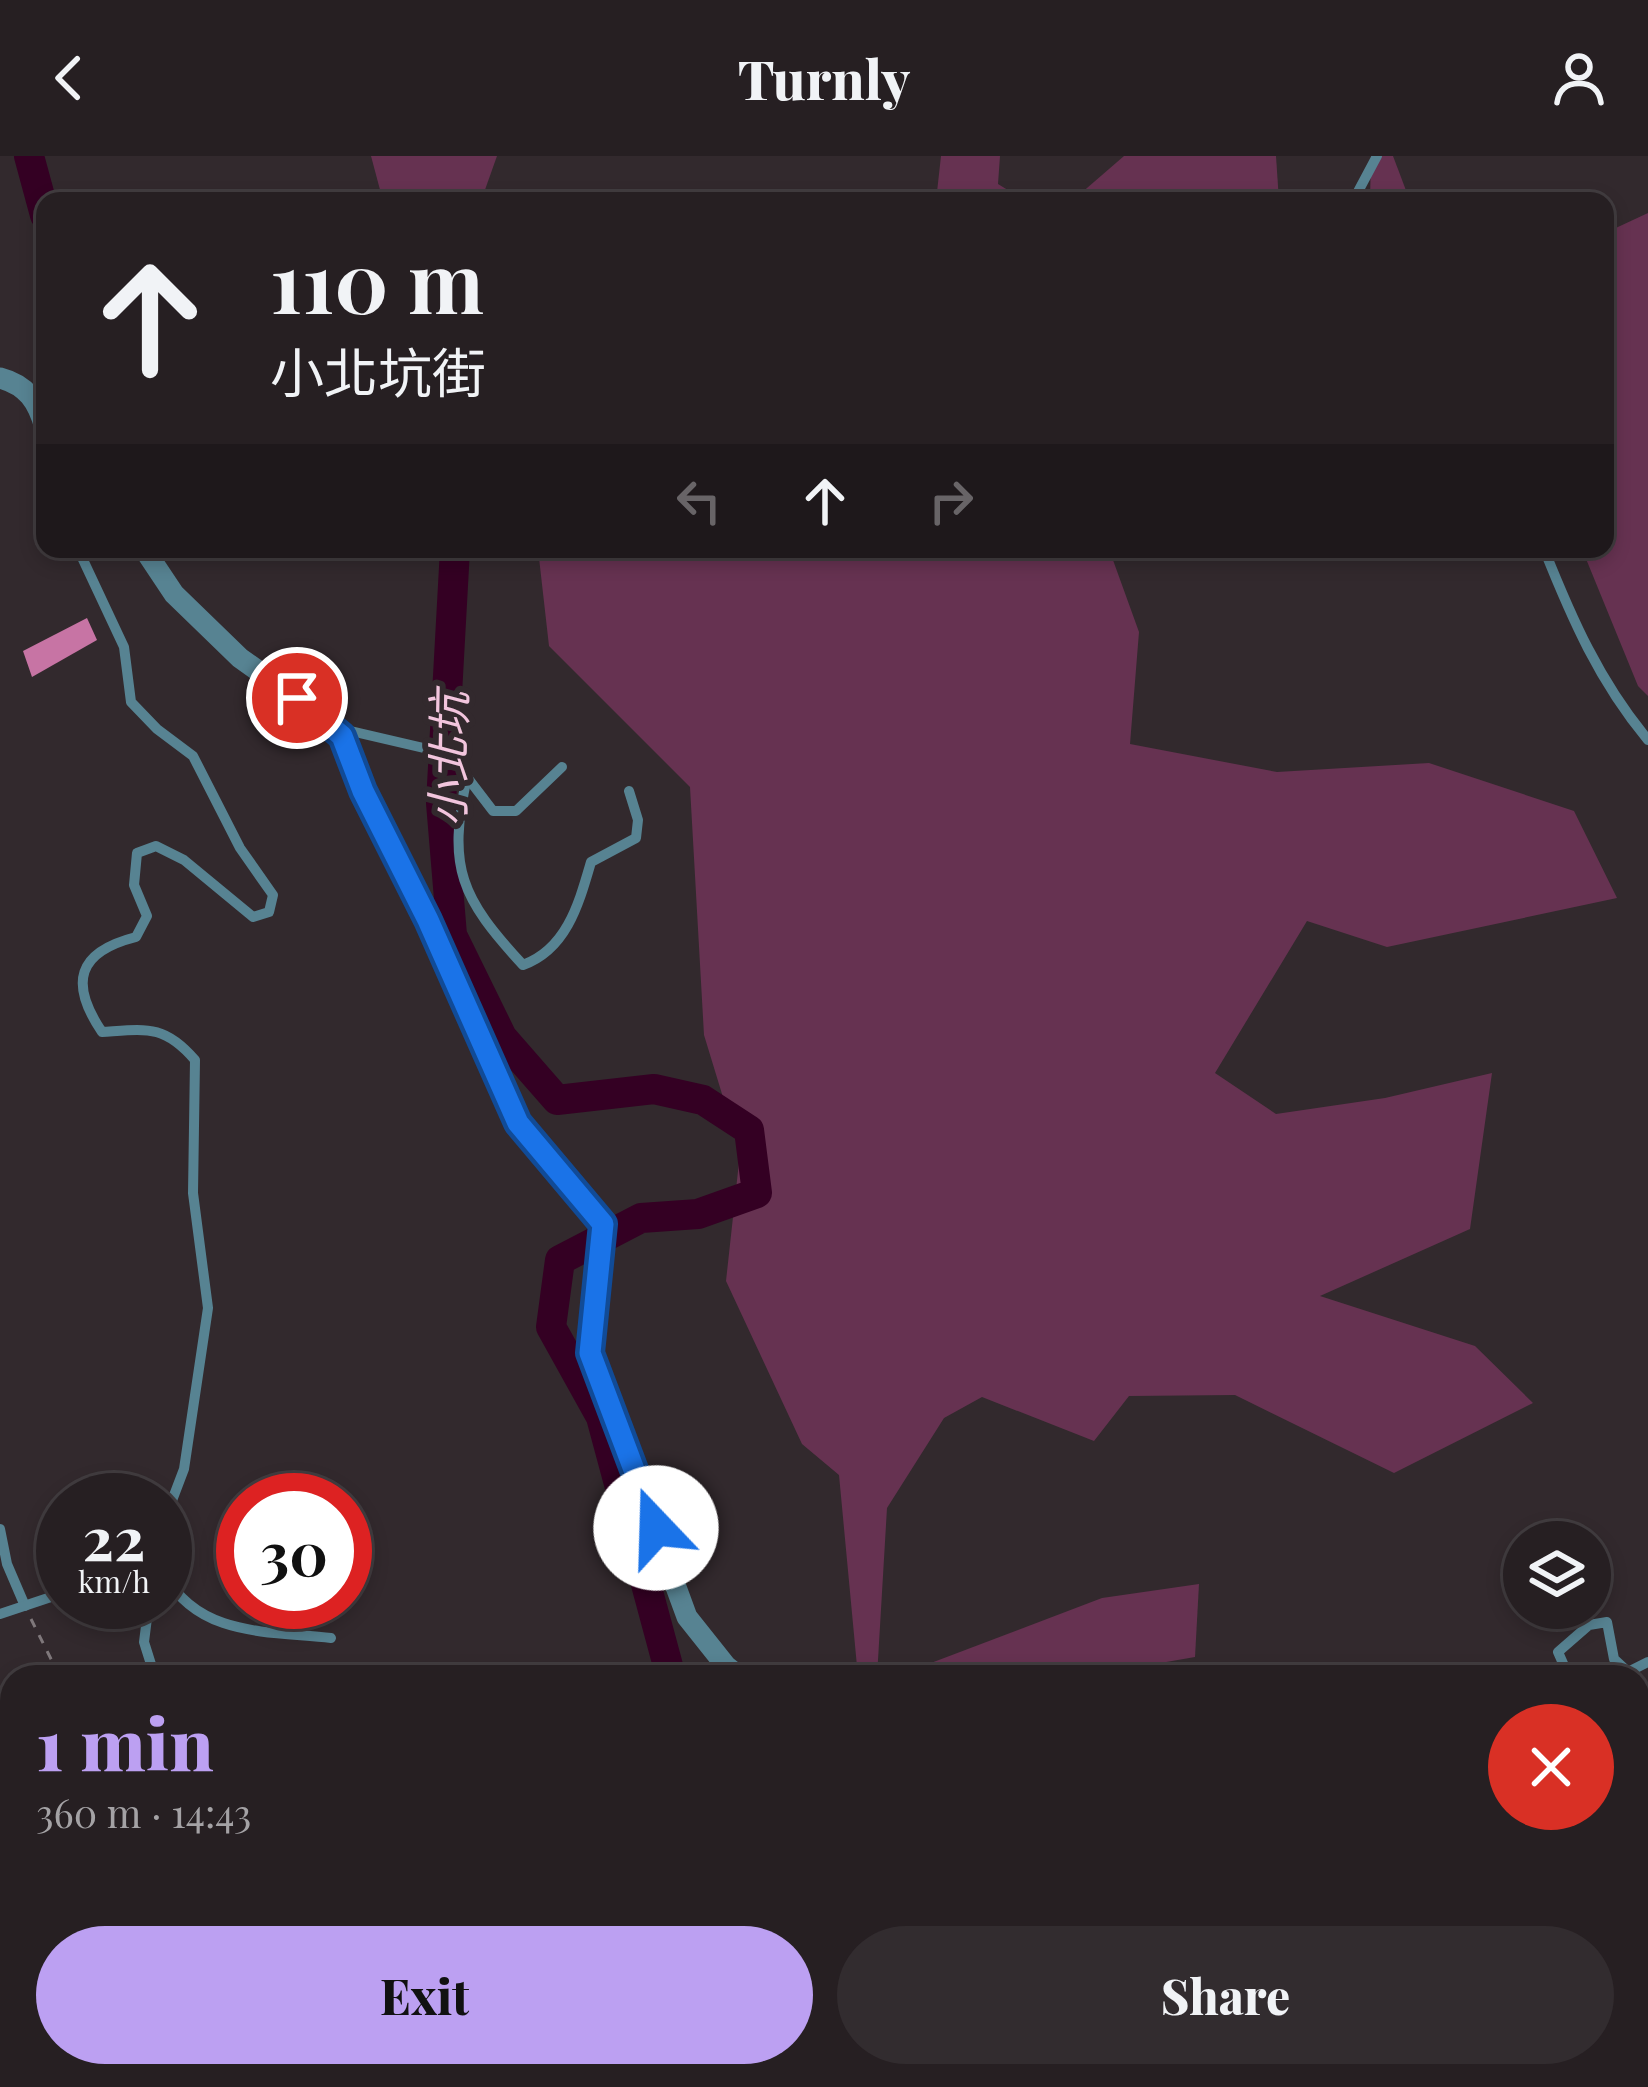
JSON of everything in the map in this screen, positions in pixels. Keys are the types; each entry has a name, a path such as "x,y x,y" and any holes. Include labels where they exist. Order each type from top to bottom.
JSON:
{"street":[{"path":"0,378 31,394 36,406"},
{"path":"150,558 174,594 239,658 342,736 363,791 428,920 518,1123 603,1224 590,1353 687,1617 725,1665"}],"lane":[{"path":"1359,192 1377,156"},
{"path":"82,558 124,647 131,702 193,756 240,848 273,895 269,913 253,917 184,860 156,846 137,853 134,885 147,916 136,937 110,944 83,967 80,984 102,1032 158,1031 176,1037 195,1060 193,1193 208,1308 182,1473"},
{"path":"1548,558 1580,638 1618,704 1648,740"},
{"path":"333,727 428,749 460,763 493,811 516,811 562,767"},
{"path":"467,777 457,820 461,880 478,910 524,965 544,957 571,922 592,862 636,838 638,820 628,791"},
{"path":"0,1529 7,1564 25,1606"},
{"path":"0,1614 36,1602"},
{"path":"192,1608 220,1625 331,1638"},
{"path":"1564,1665 1558,1652 1589,1625 1606,1622 1615,1659 1621,1665"},
{"path":"146,1629 144,1642 151,1665"}],"path":[{"path":"25,1606 54,1665"}],"shaded area":[{"path":"371,156 497,156 484,192 381,192"},
{"path":"941,156 1000,156 998,184 1011,192 937,192"},
{"path":"1124,156 1276,156 1278,192 1082,192"},
{"path":"1371,156 1393,156 1407,192 1370,192"},
{"path":"1648,213 1648,696 1638,686 1586,558 1614,558 1614,229"},
{"path":"539,558 1112,558 1139,632 1130,744 1277,772 1429,763 1574,811 1617,898 1387,947 1307,921 1215,1073 1276,1114 1385,1098 1492,1073 1470,1229 1320,1296 1475,1346 1533,1403 1394,1473 1235,1395 1129,1396 1094,1441 982,1397 944,1418 887,1508 878,1665 857,1665 839,1475 802,1444 726,1281 740,1153 704,1035 690,787 549,646"},
{"path":"1199,1584 1195,1657 1149,1665 926,1665 1102,1598"}],"building":[{"path":"87,618 97,640 32,677 23,651"}],"waterway":[{"name":"小北坑","path":"29,156 39,192"},
{"name":"小北坑","path":"455,558 441,803 452,935 502,1037 557,1100 654,1089 703,1100 749,1130 757,1193 698,1214 641,1218 560,1260 551,1327 601,1417 668,1665"}],"route":[{"path":"297,698 342,736 363,791 428,920 518,1123 603,1224 590,1353 656,1528"}]}
